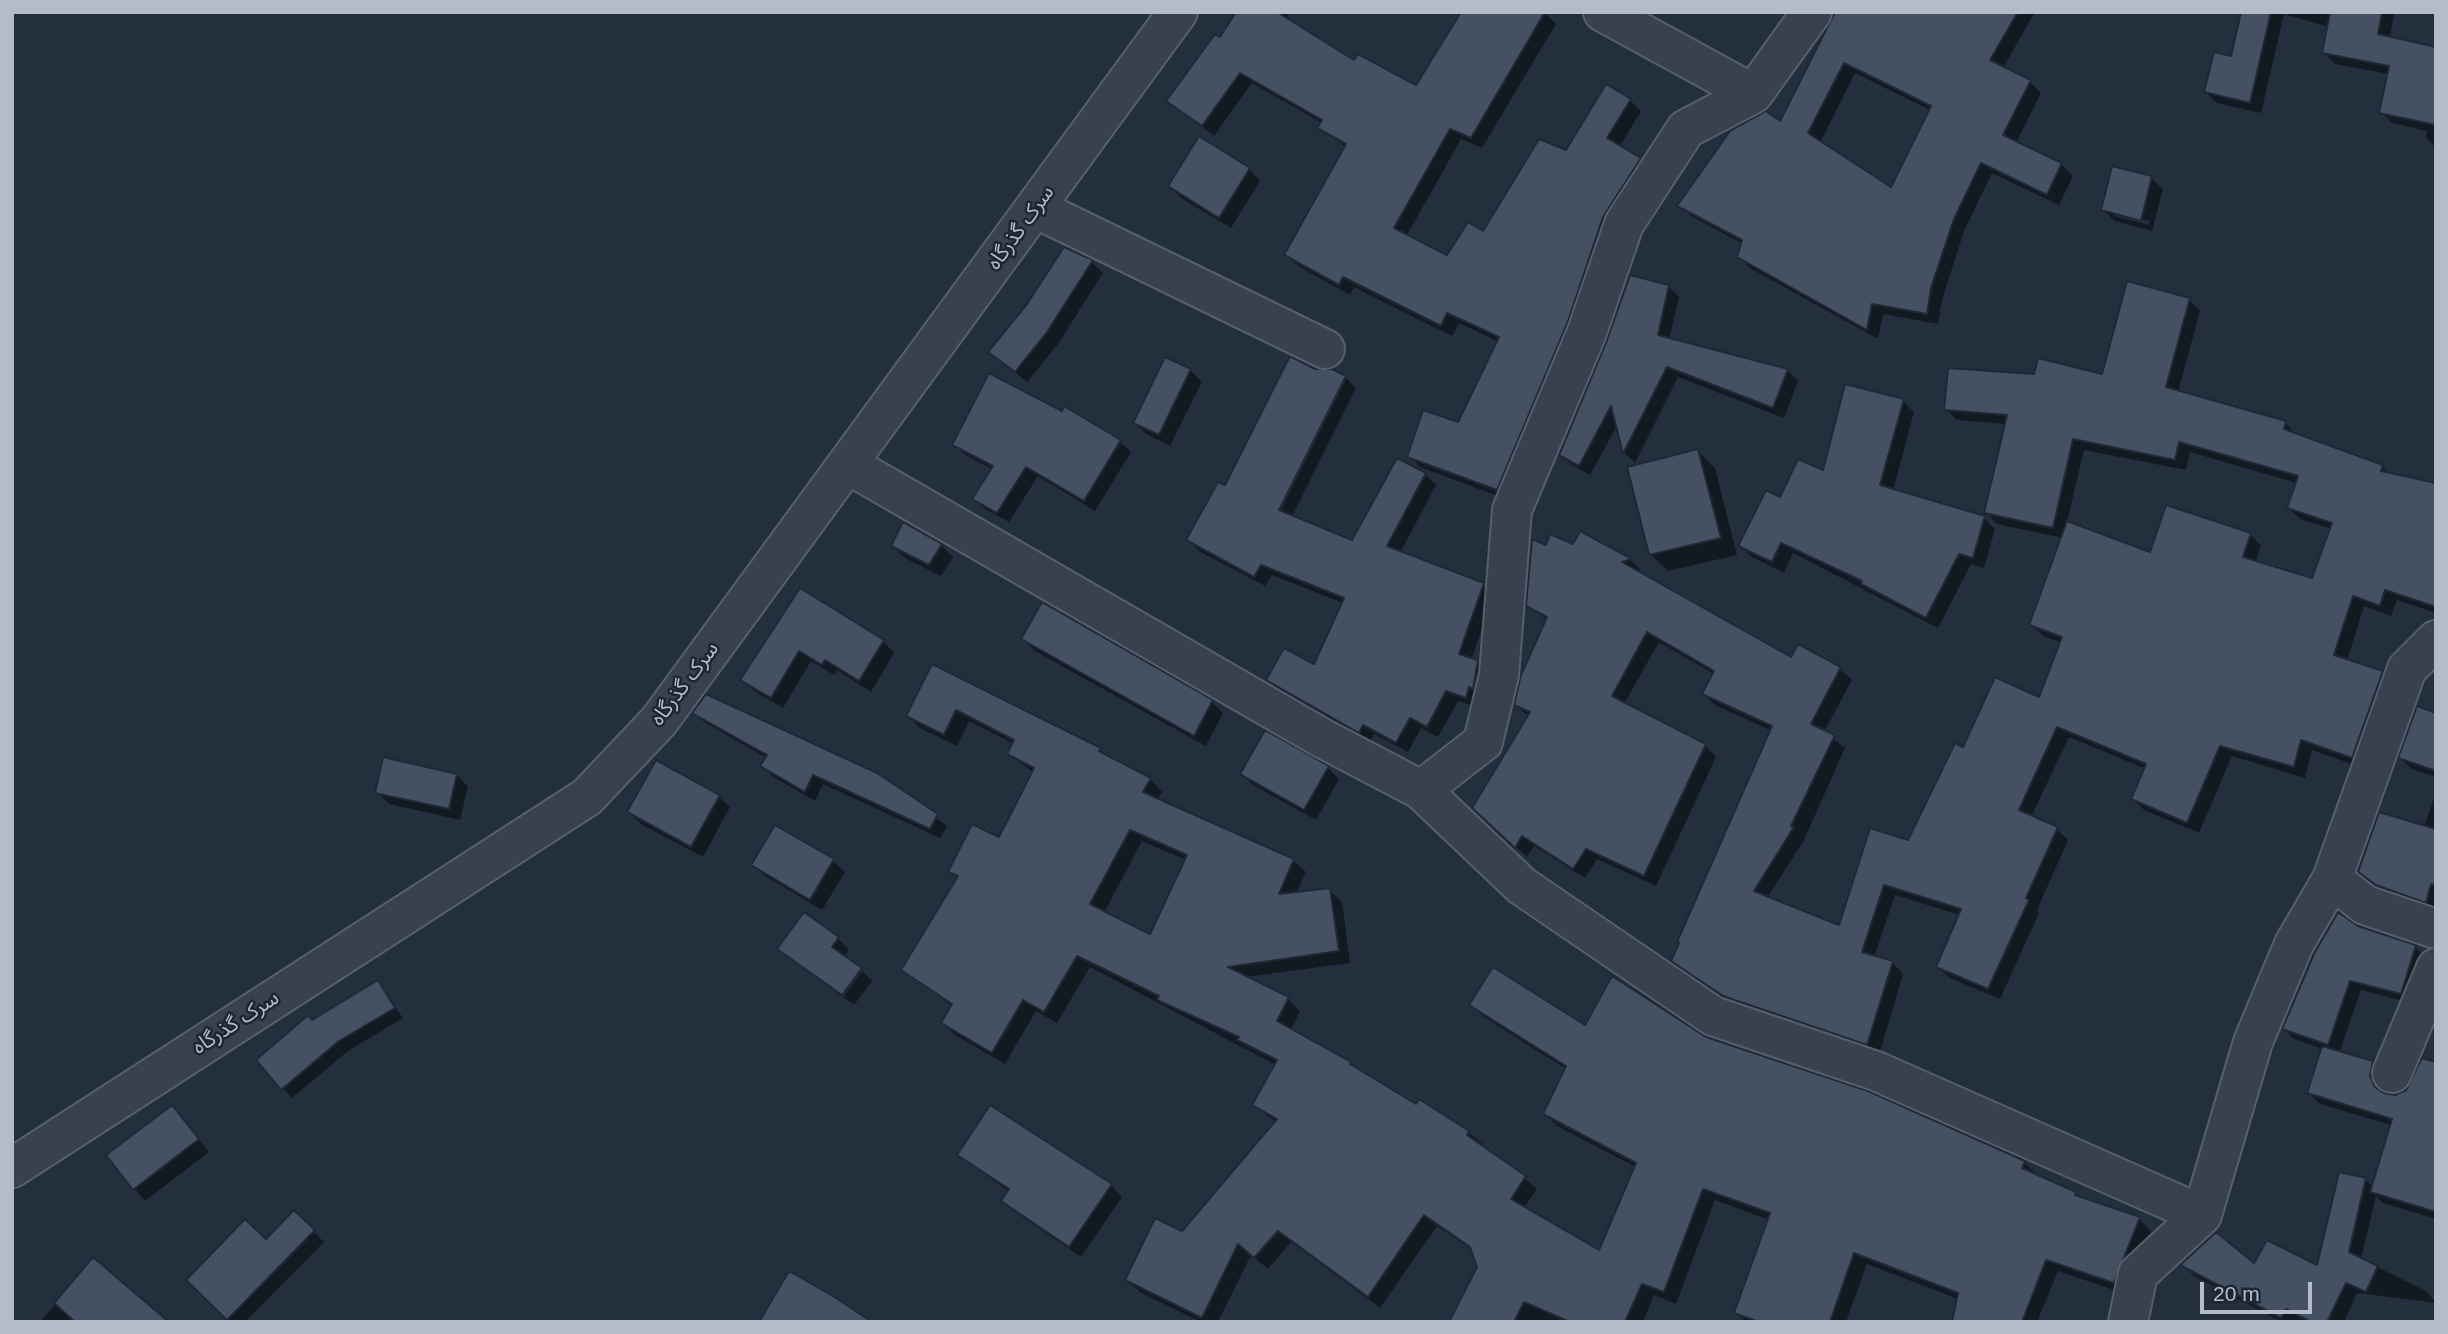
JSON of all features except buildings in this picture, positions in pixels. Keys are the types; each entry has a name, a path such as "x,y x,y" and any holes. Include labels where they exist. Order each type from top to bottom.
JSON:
{"street":[{"name":"سرک گذرگاه","path":"12,1168 587,797 659,721 849,465 1178,12"},
{"path":"1603,12 1753,94"},
{"path":"1421,790 1483,742 1499,675 1513,510 1587,332 1625,224 1686,129 1753,94 1812,12"},
{"path":"1035,208 1325,349"},
{"path":"849,465 1322,738 1421,790 1522,886 1713,1016 1876,1071 2202,1215"},
{"path":"2128,1322 2138,1274 2202,1215 2253,1042 2294,944 2332,879 2407,669 2436,640"},
{"path":"2332,879 2365,905 2436,929"},
{"path":"2392,1073 2436,968"}]}
